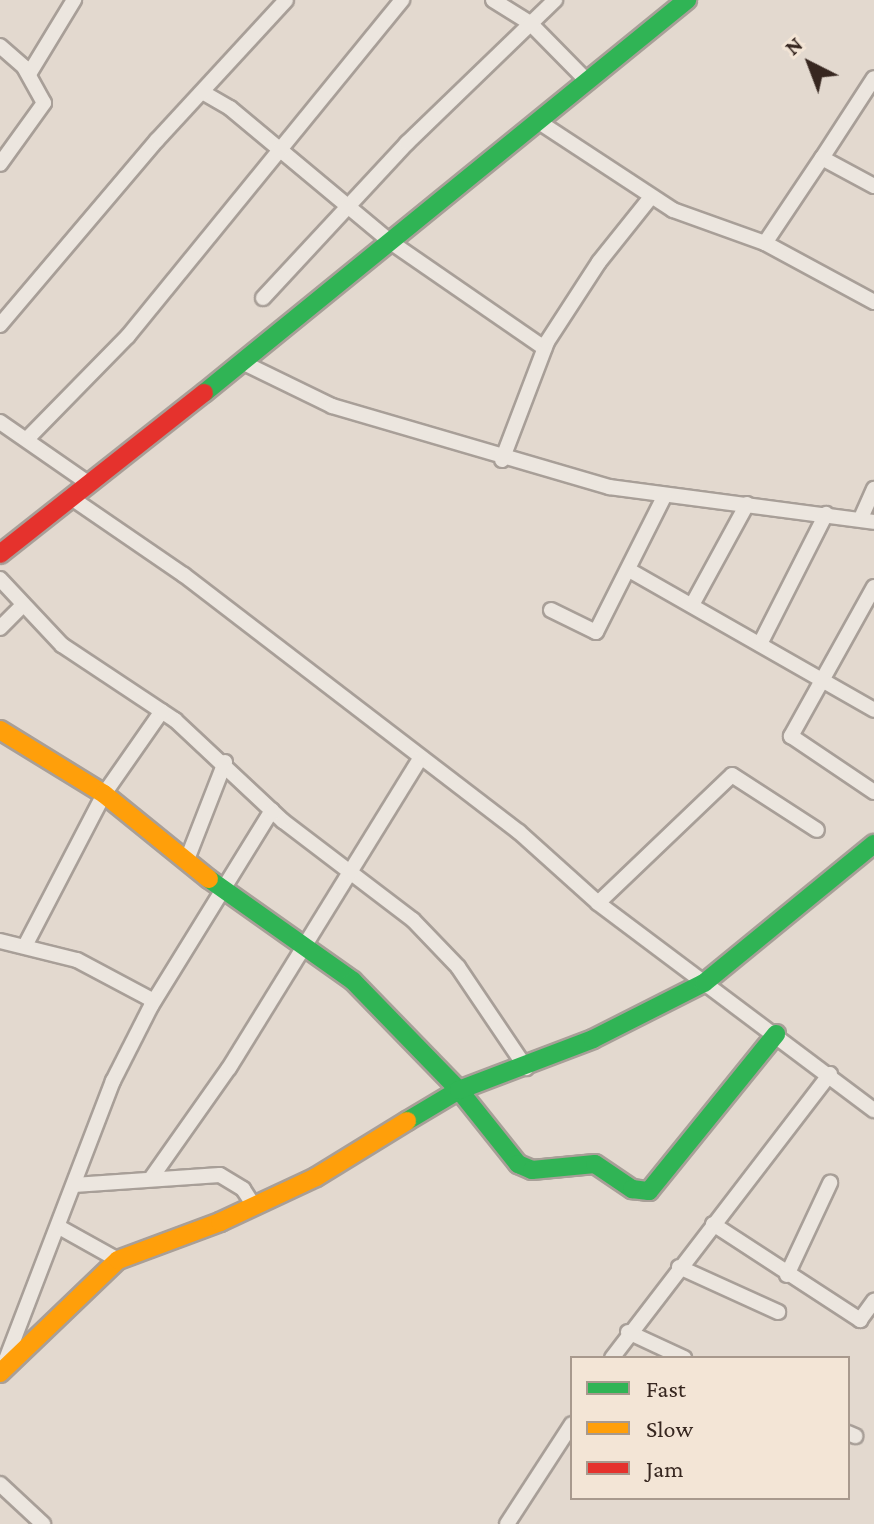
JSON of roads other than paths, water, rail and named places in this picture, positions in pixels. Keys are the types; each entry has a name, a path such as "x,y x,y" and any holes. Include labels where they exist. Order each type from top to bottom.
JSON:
{"street":[{"path":"29,74 74,0"},
{"path":"28,438 128,336 402,0"},
{"path":"493,0 530,23 588,82"},
{"path":"263,298 350,208 407,143 555,0"},
{"path":"0,554 244,363 687,0"},
{"path":"0,325 157,140 204,93 279,2"},
{"path":"0,46 29,74 44,103 0,164"},
{"path":"765,243 874,78"},
{"path":"204,93 280,148 392,243 544,348"},
{"path":"539,122 651,197 765,243 874,302"},
{"path":"822,158 874,186"},
{"path":"502,460 544,348 599,262 651,197"},
{"path":"244,363 332,406 502,460 609,487 867,520 874,489"},
{"path":"0,422 28,438 88,483"},
{"path":"551,610 596,632 665,495"},
{"path":"70,497 184,575 519,832 598,903 874,1110"},
{"path":"692,605 747,504"},
{"path":"760,644 826,514"},
{"path":"629,570 874,710"},
{"path":"0,579 62,645 162,711 225,762 272,810 413,920 458,967 526,1068"},
{"path":"874,587 825,681 791,736 874,792"},
{"path":"0,628 23,605"},
{"path":"26,944 104,794 162,711"},
{"path":"0,730 104,794 188,857 225,892 353,981 459,1090 518,1164 532,1170 595,1164 643,1194 776,1034"},
{"path":"152,1177 229,1068 352,874 420,759"},
{"path":"188,857 225,762"},
{"path":"598,903 732,775 817,830"},
{"path":"1,1372 113,1081 154,1001 225,892 272,810"},
{"path":"1,1372 118,1260 254,1206 316,1177 459,1090 526,1068 704,983 755,946 874,844"},
{"path":"0,941 26,944 77,960 154,1001"},
{"path":"613,1356 628,1332 830,1074"},
{"path":"74,1185 152,1177 220,1175 243,1189 254,1206"},
{"path":"787,1275 830,1183"},
{"path":"713,1224 860,1320 874,1301"},
{"path":"59,1227 118,1260"},
{"path":"679,1267 778,1312"},
{"path":"628,1332 680,1356"},
{"path":"507,1524 570,1427"},
{"path":"0,1484 43,1524"}]}
